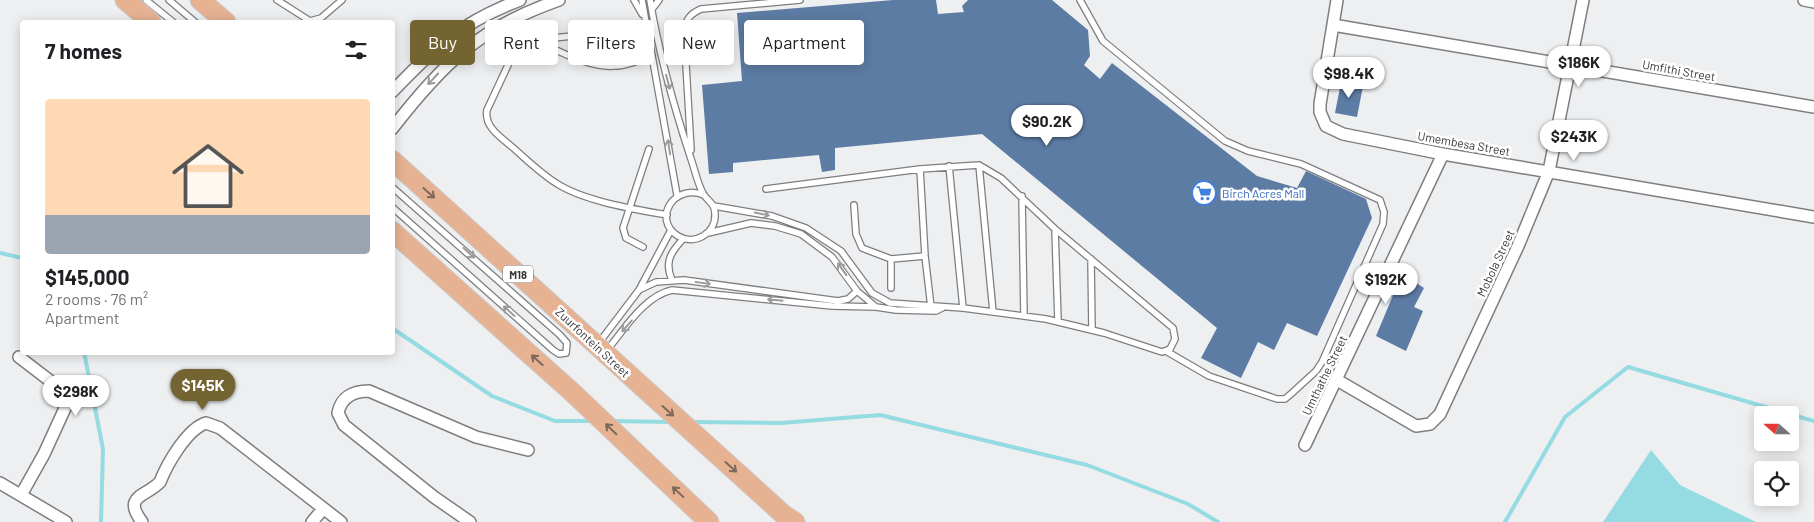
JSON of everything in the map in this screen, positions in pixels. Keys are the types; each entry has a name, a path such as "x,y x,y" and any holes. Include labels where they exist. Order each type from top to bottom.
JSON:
{"main road":[{"path":"125,0 149,20"},
{"path":"200,0 224,20"},
{"name":"Zuurfontein Street","path":"395,163 694,435 784,515 795,522"},
{"path":"395,235 573,393 709,522"}],"street":[{"path":"395,89 440,44 462,27 520,0"},
{"path":"395,125 442,68 489,32 559,0"},
{"name":"Umembesa Street","path":"1337,0 1320,112 1326,126 1343,134 1443,154 1814,217"},
{"name":"Mobola Street","path":"1337,380 1410,424 1423,427 1435,421 1518,246 1548,171 1583,0"},
{"path":"1804,0 1814,2"},
{"name":"Umfithi Street","path":"1333,25 1814,107"},
{"name":"Umthathe Street","path":"1305,445 1443,154"},
{"path":"19,357 55,384 65,397 63,415 21,494"},
{"path":"470,522 434,497 344,425 338,413 344,399 350,394 369,391 476,437 528,450"},
{"path":"142,522 135,510 136,499 144,492 158,485 164,471 191,432 206,423 220,428 341,522"},
{"path":"0,483 66,522"},
{"path":"312,522 323,509"}],"lane":[{"path":"146,0 171,20"},
{"path":"169,0 193,20"},
{"path":"277,0 308,20"},
{"path":"314,20 321,18 342,0"},
{"path":"634,0 644,20"},
{"path":"642,0 645,20"},
{"path":"650,0 668,84 704,195 714,206 772,216 806,228 841,251 863,284 881,300 897,304 963,308 1058,321 1159,351 1166,351 1209,376 1277,399 1285,399 1316,372 1330,348 1383,224 1384,212 1380,200 1309,166 1248,152 1225,141 1103,41 1096,33 1080,0"},
{"path":"652,9 659,0"},
{"path":"691,158 684,31 686,20 692,13 701,9 800,0"},
{"path":"508,65 487,110 485,118 488,125 554,182 571,191 630,209 667,215"},
{"path":"601,65 617,65"},
{"path":"654,65 677,195"},
{"path":"643,247 626,238 623,233 649,149"},
{"path":"766,188 920,169 980,165 993,172 1022,196 1055,229 1173,328 1175,340 1170,349 1166,351"},
{"path":"980,165 993,312"},
{"path":"949,166 963,308"},
{"path":"920,169 925,256 931,307"},
{"path":"395,190 560,335 567,343 566,354 559,354 552,350 395,210"},
{"path":"704,195 695,191 686,192 677,195 672,201 667,215 671,230 683,239 696,240 708,233 750,223 775,226 801,234 832,257 857,291 876,307"},
{"path":"1022,196 1024,316"},
{"path":"854,205 856,234 862,248 891,259 925,256"},
{"path":"708,233 715,221 714,206"},
{"path":"1055,229 1058,321"},
{"path":"601,349 639,290 671,230"},
{"path":"672,280 668,269 668,259 683,239"},
{"path":"891,259 891,288"},
{"path":"1091,259 1092,330"},
{"path":"639,290 656,282 672,280 838,301 848,299 857,291"},
{"path":"601,349 648,303 663,292 672,290 832,306 936,311 942,308"}],"water":[{"path":"1651,450 1680,485 1756,522 1603,522"}],"building":[{"name":"Birch Acres Mall","path":"893,0 936,0 938,14 964,12 962,6 968,0 1052,0 1088,30 1090,56 1084,65 1100,79 1112,63 1257,176 1297,188 1306,171 1366,199 1372,218 1317,336 1287,323 1274,350 1258,342 1241,378 1201,358 1217,328 982,134 835,148 835,170 822,172 819,155 733,163 733,172 709,174 702,85 742,81 737,13"},
{"path":"1341,82 1363,86 1357,117 1335,113"},
{"path":"1402,274 1424,288 1414,307 1423,311 1406,351 1376,336"}],"waterway":[{"path":"0,253 20,258"},
{"path":"395,330 492,396 555,421 592,421"},
{"path":"85,355 103,449 101,522"},
{"path":"1505,522 1565,417 1628,367 1814,421"},
{"path":"692,422 781,423 880,415 1087,465 1188,504 1218,522"},
{"path":"612,421 670,422"}],"place":[{"name":"Birch Acres Mall","path":"1204,193"}]}
